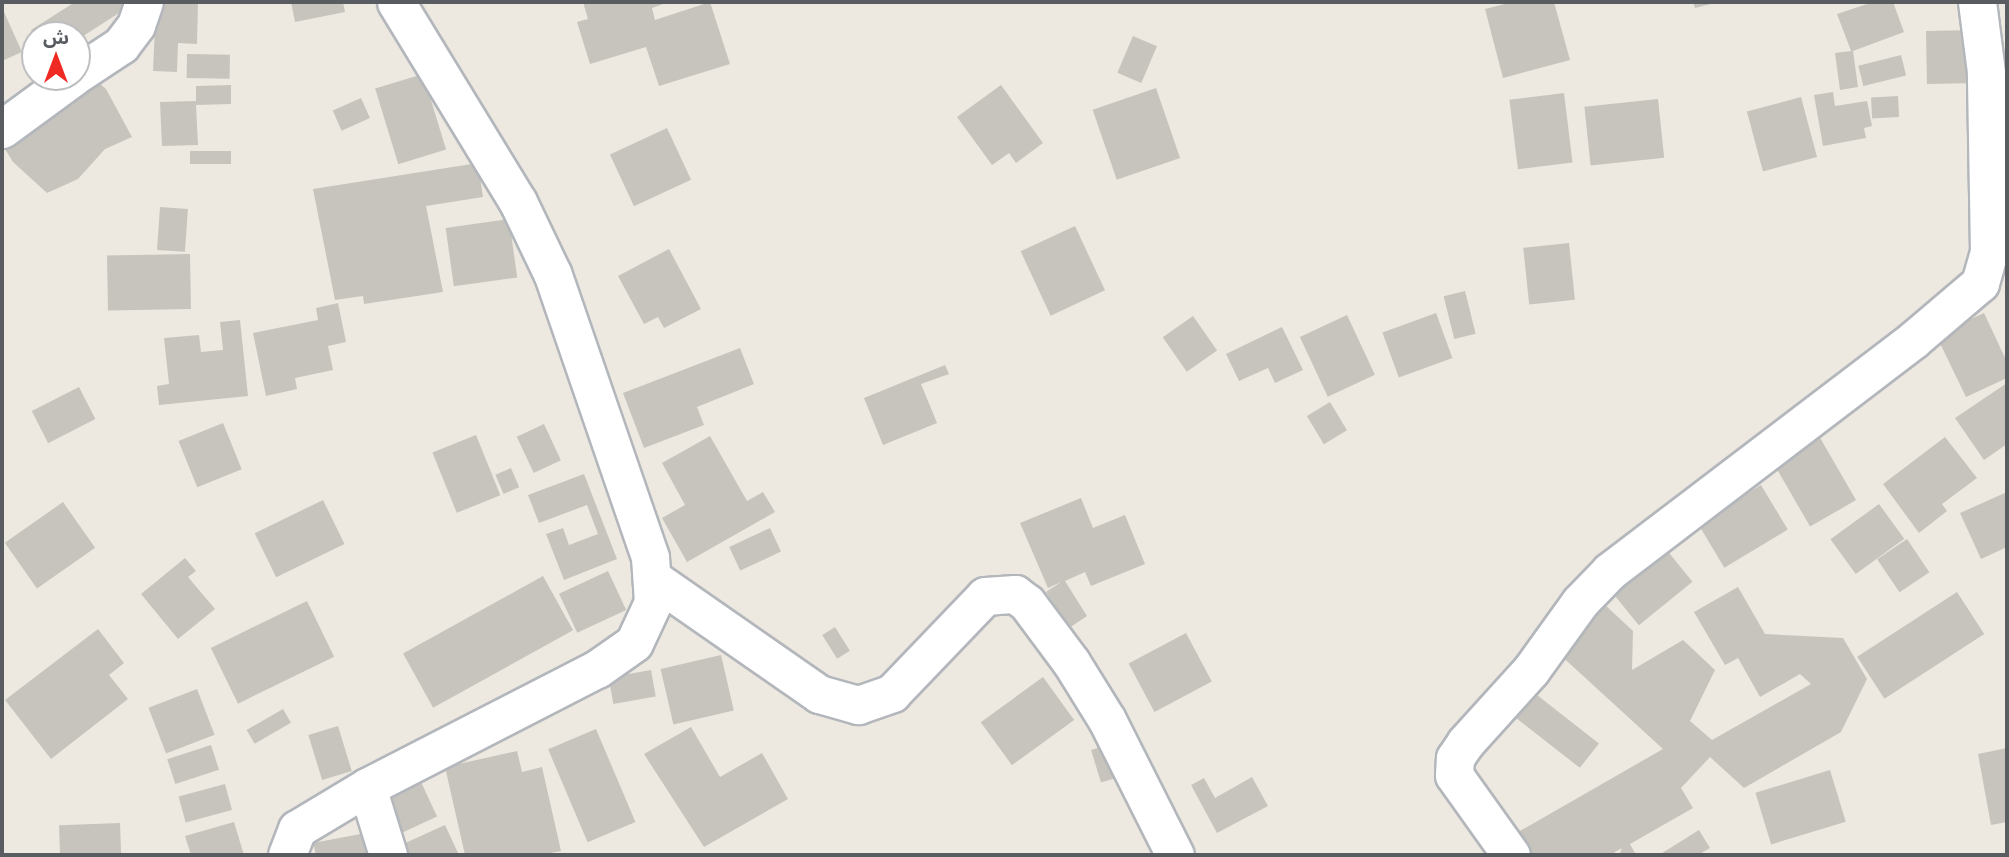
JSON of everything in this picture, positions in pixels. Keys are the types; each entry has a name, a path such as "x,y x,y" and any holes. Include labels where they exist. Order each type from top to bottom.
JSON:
{"street":[{"path":"91,65 121,45 136,25 144,2"},
{"path":"287,855 298,829 367,788 597,668 634,643 653,602 655,580 552,273 518,202 396,2"},
{"path":"1511,855 1459,786 1455,758 1531,670 1580,602 1643,541 1913,340 1980,283 1989,252 1986,72 1977,2"},
{"path":"2,129 54,91"},
{"path":"655,580 819,694 858,705 892,693 985,596 1015,594 1027,603 1056,642 1108,720 1175,855"},
{"path":"367,788 388,855"}],"building":[{"path":"75,2 133,4 91,31 91,21 45,21"},
{"path":"156,2 198,2 197,44 178,43 177,72 153,71"},
{"path":"291,2 343,2 345,12 295,22"},
{"path":"583,2 669,2 652,8 655,20 710,2 730,64 659,86 646,47 590,64 577,22 588,19"},
{"path":"1513,2 1554,2 1570,60 1503,78 1485,9"},
{"path":"1693,2 1715,2 1715,3 1695,8"},
{"path":"1873,2 1893,2 1904,32 1853,51 1858,87 1840,90 1835,53 1851,51 1837,14"},
{"path":"4,12 21,52 2,61"},
{"path":"1977,30 1978,83 1927,84 1926,31"},
{"path":"1133,36 1157,46 1141,83 1117,73"},
{"path":"187,54 230,55 230,79 187,78"},
{"path":"1901,55 1906,75 1863,86 1858,66"},
{"path":"423,74 446,150 398,164 375,89"},
{"path":"91,76 106,89 132,137 105,149 78,179 47,193 13,162 2,144 61,91 91,91"},
{"path":"231,85 231,104 196,105 198,145 162,146 160,102 196,101 196,86"},
{"path":"1001,85 1043,143 1016,163 1009,153 992,165 957,117"},
{"path":"1156,88 1180,158 1117,180 1093,110"},
{"path":"1833,92 1835,106 1867,101 1872,126 1864,128 1866,138 1823,146 1814,95"},
{"path":"1564,93 1573,162 1518,169 1509,100"},
{"path":"1898,96 1899,117 1872,118 1871,97"},
{"path":"1801,97 1817,157 1763,171 1747,111"},
{"path":"361,98 370,118 342,131 333,111"},
{"path":"1658,99 1664,158 1591,165 1584,107"},
{"path":"667,128 691,180 634,206 610,155"},
{"path":"190,151 231,151 231,164 190,164"},
{"path":"478,163 483,197 426,206 443,292 364,304 363,296 335,300 313,189"},
{"path":"160,207 188,209 185,252 157,250"},
{"path":"509,219 517,277 454,286 446,228"},
{"path":"1075,226 1105,290 1051,316 1021,251"},
{"path":"1569,243 1575,300 1529,304 1523,248"},
{"path":"669,249 701,309 664,328 658,317 644,324 618,276"},
{"path":"190,254 191,309 108,310 107,255"},
{"path":"1465,291 1476,334 1454,339 1444,296"},
{"path":"338,303 346,342 328,346 333,370 295,378 297,389 266,396 253,333 318,320 316,308"},
{"path":"1436,313 1452,358 1399,378 1382,332"},
{"path":"1984,313 2007,362 2007,378 1966,397 1936,335"},
{"path":"1347,315 1375,375 1328,397 1300,337"},
{"path":"1193,316 1217,350 1187,372 1163,337"},
{"path":"240,320 248,396 159,405 157,386 169,384 164,338 199,335 201,352 223,350 220,322"},
{"path":"1282,327 1303,370 1275,383 1268,368 1239,381 1226,354"},
{"path":"740,348 754,384 697,407 704,425 644,448 623,393"},
{"path":"945,365 949,374 921,384 937,423 883,445 864,398"},
{"path":"2007,383 2007,444 1984,460 1955,418"},
{"path":"79,387 95,419 48,443 32,411"},
{"path":"1330,402 1347,430 1324,444 1307,416"},
{"path":"223,423 242,469 197,487 178,441"},
{"path":"544,424 561,460 534,473 517,437"},
{"path":"476,435 500,495 457,513 432,453"},
{"path":"710,436 747,501 763,492 775,512 687,562 662,518 685,505 662,463"},
{"path":"1819,436 1856,500 1810,527 1773,462"},
{"path":"1945,437 1977,478 1942,504 1947,511 1919,533 1883,484"},
{"path":"511,468 519,487 504,494 495,475"},
{"path":"584,474 617,559 564,580 546,534 563,528 569,545 598,534 587,505 539,523 528,495"},
{"path":"1761,485 1788,530 1724,568 1698,523"},
{"path":"2007,492 2007,547 1981,559 1960,513"},
{"path":"1081,498 1093,528 1125,515 1145,564 1091,586 1085,572 1065,581 1087,616 1069,628 1046,592 1061,582 1048,588 1020,523"},
{"path":"323,500 344,544 276,577 255,533"},
{"path":"63,502 95,548 37,589 5,543"},
{"path":"1879,504 1904,539 1856,574 1830,539"},
{"path":"770,528 781,552 740,571 729,547"},
{"path":"1907,539 1929,572 1900,592 1877,559"},
{"path":"1661,543 1692,582 1639,625 1607,586"},
{"path":"185,558 196,571 188,577 215,609 178,639 141,594"},
{"path":"608,571 626,610 577,633 559,594"},
{"path":"543,576 573,630 433,708 403,654"},
{"path":"1738,587 1765,634 1843,638 1867,679 1841,732 1744,788 1710,757 1681,788 1693,808 1630,844 1636,855 1619,855 1622,848 1610,855 1524,855 1506,839 1663,749 1557,652 1603,603 1633,631 1632,670 1683,640 1715,670 1690,721 1712,740 1811,684 1800,674 1760,697 1738,658 1725,665 1694,612"},
{"path":"1957,592 1984,634 1884,699 1857,657"},
{"path":"307,601 334,657 238,704 211,648"},
{"path":"835,627 850,651 837,659 822,635"},
{"path":"98,629 124,663 109,675 128,699 51,759 5,700"},
{"path":"1186,633 1212,682 1154,712 1129,664"},
{"path":"721,655 734,711 673,724 661,669"},
{"path":"651,670 656,697 613,704 609,677"},
{"path":"1043,677 1074,720 1012,765 981,722"},
{"path":"1528,688 1599,743 1580,768 1509,712"},
{"path":"197,689 215,735 166,753 148,708"},
{"path":"283,709 291,723 255,744 247,730"},
{"path":"338,726 352,771 322,780 308,735"},
{"path":"691,727 720,777 762,753 788,799 704,847 644,754"},
{"path":"596,729 635,822 588,842 548,749"},
{"path":"1114,743 1124,776 1101,783 1091,750"},
{"path":"211,745 219,770 175,784 167,759"},
{"path":"2007,748 2007,822 1991,825 1978,754"},
{"path":"517,751 522,772 542,767 561,851 540,855 465,855 445,767"},
{"path":"1830,770 1846,822 1771,844 1755,793"},
{"path":"1252,777 1268,806 1217,833 1191,785 1204,778 1215,798"},
{"path":"421,782 437,816 392,838 376,803"},
{"path":"225,784 232,810 186,823 179,796"},
{"path":"234,822 244,855 191,855 185,836"},
{"path":"120,823 121,855 60,855 59,825"},
{"path":"445,825 459,855 395,855 392,849"},
{"path":"1699,830 1710,848 1698,855 1659,855"},
{"path":"376,831 381,855 316,855 313,843"}]}
